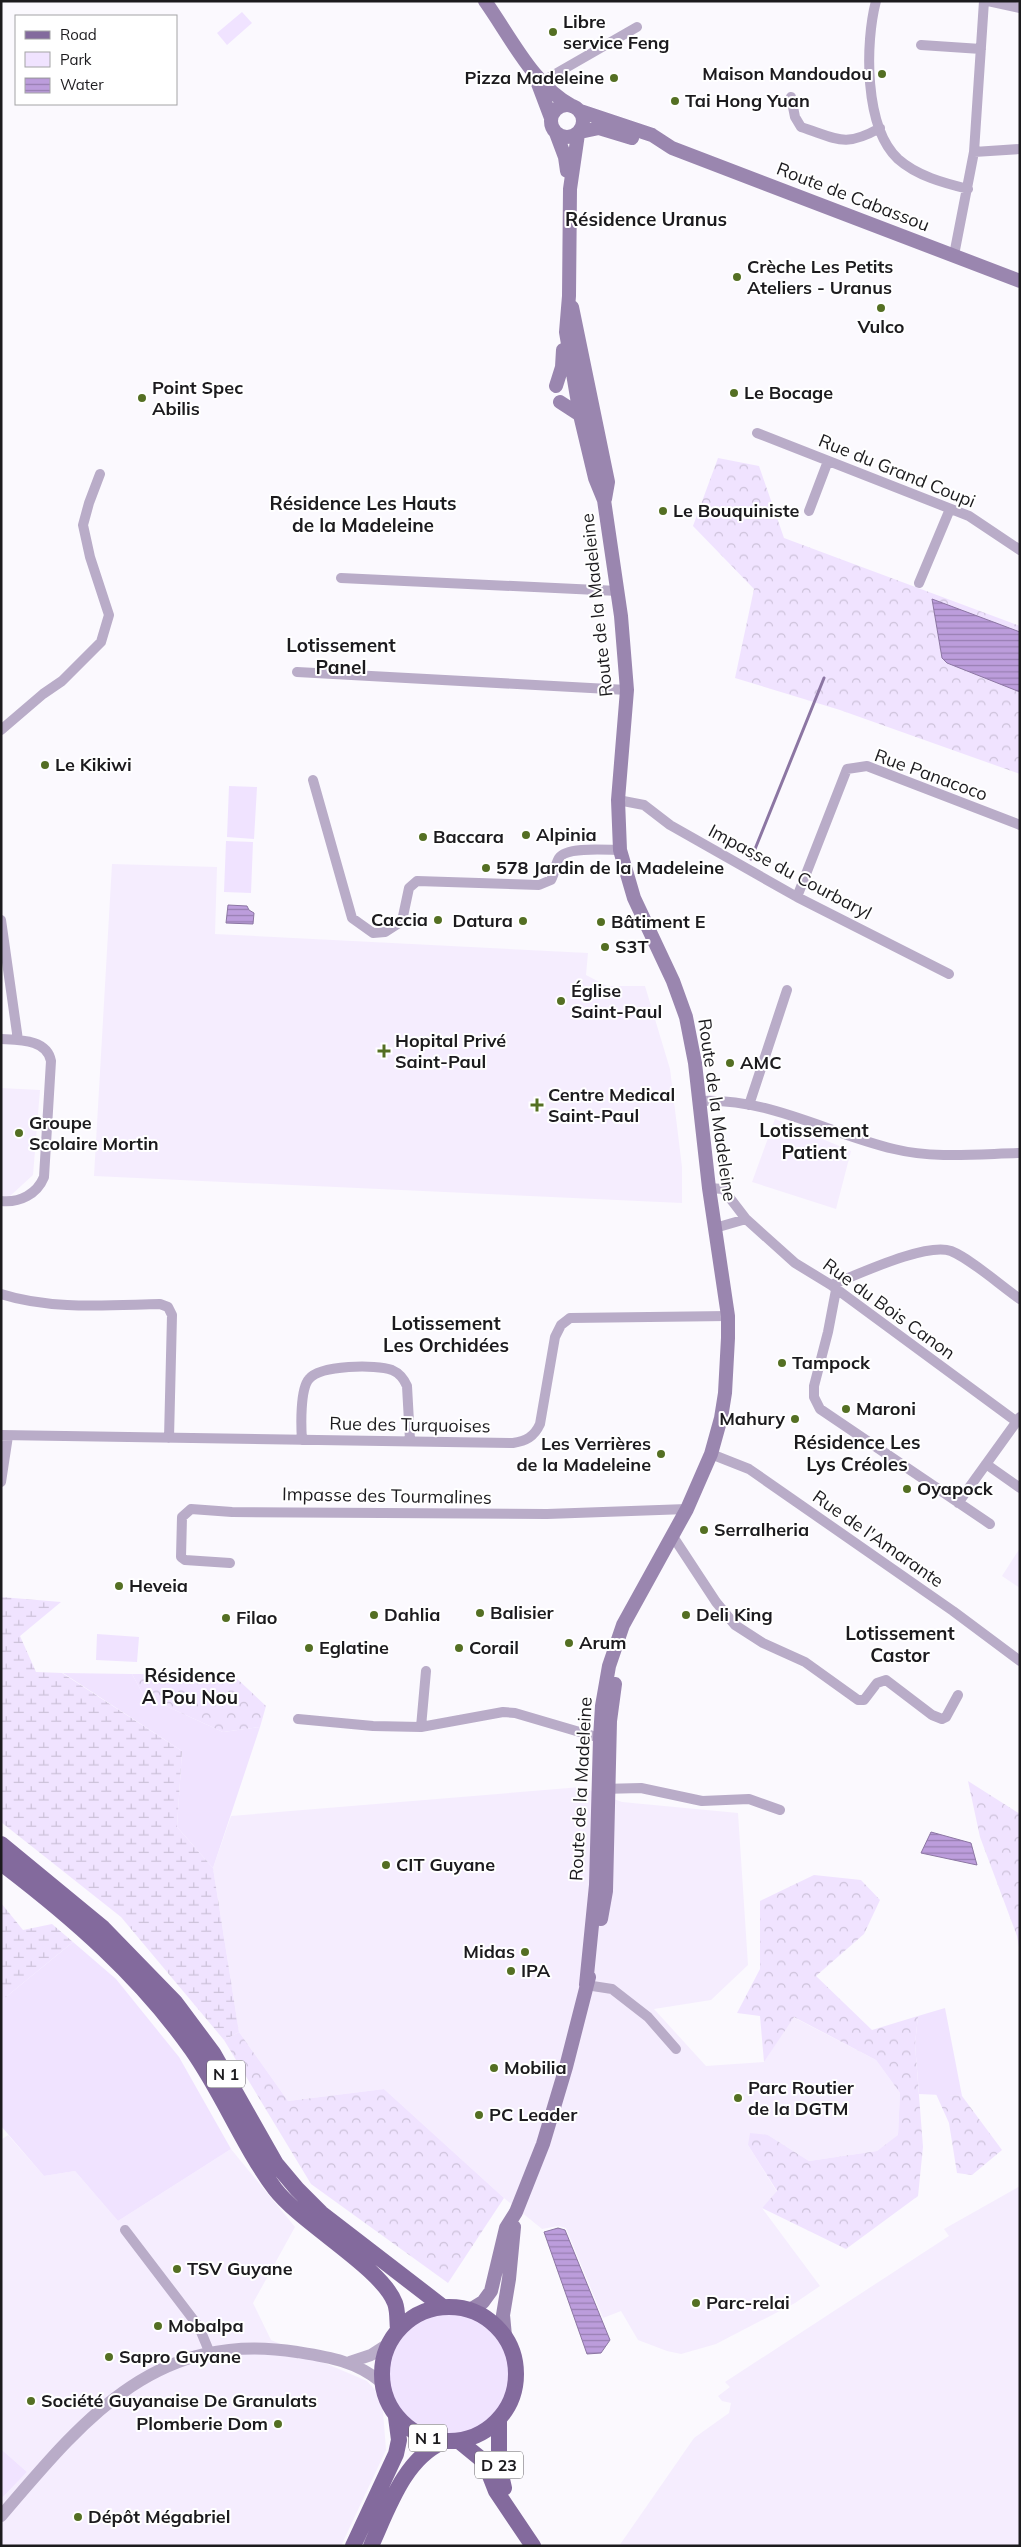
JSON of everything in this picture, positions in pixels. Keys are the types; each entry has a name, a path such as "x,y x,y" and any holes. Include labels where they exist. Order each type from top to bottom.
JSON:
{"main road":[{"path":"485,1 528,63 552,92 576,108 584,119 579,133 565,138 556,133 528,63"},
{"path":"551,118 557,109 576,108"},
{"name":"Route de Cabassou","path":"576,108 652,135 672,148"},
{"name":"Route de Cabassou","path":"579,133 599,128 648,144 672,148 1020,282"},
{"name":"Route de la Madeleine","path":"556,133 565,157 570,189"},
{"name":"Route de la Madeleine","path":"579,133 570,189 569,296 566,332 580,415 596,478 604,500 618,590 627,690 618,800 620,850 634,898 673,981 686,1016 695,1064 709,1188 728,1316 725,1393 721,1418 711,1454 687,1509 623,1626 609,1666 602,1706 600,1738 604,1789"},
{"name":"Route de la Madeleine","path":"569,296 608,482 604,500"},
{"path":"556,386 562,367 566,332"},
{"path":"560,402 580,415"},
{"name":"Route de la Madeleine","path":"470,2310 483,2302 491,2291 506,2228 516,2212 545,2136 566,2067 586,1986 614,1687 618,1662 637,1600"},
{"name":"N 1","path":"1,1844 103,1928 174,2002 213,2053 276,2164 297,2189 329,2219 443,2307"},
{"name":"N 1","path":"1,1862 95,1940 127,1970 160,2008 192,2050 276,2190 305,2219 371,2273 387,2290 395,2304 398,2330"},
{"name":"Route de la Madeleine","path":"505,2336 503,2315 516,2212"},
{"name":"N 1","path":"371,2546 403,2481 418,2457 451,2441 481,2434 499,2420 514,2393 517,2377 514,2355 505,2336 489,2320 470,2310 443,2307 426,2310 411,2318 398,2330 388,2344 382,2362 381,2382 386,2400 396,2417 409,2429 426,2438 451,2441"},
{"name":"N 1","path":"353,2546 396,2454 399,2440 396,2417"},
{"name":"D 23","path":"499,2420 499,2466 508,2510"},
{"name":"D 23","path":"451,2441 480,2459 487,2468 496,2491 533,2546"}],"street":[{"path":"876,1 870,64 873,101 880,128 891,151 900,160 930,178 968,189"},
{"path":"954,255 974,152 986,1 1020,8"},
{"path":"543,81 637,27"},
{"path":"921,45 981,49"},
{"path":"791,96 795,117 801,127 844,140 860,139 880,128"},
{"path":"974,152 1020,149"},
{"name":"Rue du Grand Coupi","path":"758,433 950,509 979,522 1020,550"},
{"path":"809,511 828,461"},
{"path":"1,730 42,694 62,681 101,642 109,615 90,557 83,525 100,474"},
{"path":"919,583 950,509"},
{"path":"341,578 618,590"},
{"path":"298,672 627,690"},
{"name":"Rue Panacoco","path":"797,897 847,769 866,766 1020,825"},
{"path":"313,780 352,918 373,933 385,932 402,921 409,888 417,881 539,885 551,880 558,858 565,853 575,850 620,850"},
{"name":"Impasse du Courbaryl","path":"618,800 644,805 670,825 797,897 949,974"},
{"path":"1,920 18,1040"},
{"path":"749,1105 787,990"},
{"path":"1,1039 39,1044 50,1054 45,1170 41,1184 31,1194 17,1200 1,1202"},
{"path":"699,1102 714,1101 749,1105 785,1112 865,1142 897,1150 924,1154 1020,1153"},
{"name":"Rue du Bois Canon","path":"709,1188 723,1189 746,1219 795,1263 1018,1419"},
{"path":"715,1228 746,1219"},
{"path":"990,1524 820,1409 816,1402 814,1386 828,1332 833,1288 912,1254 943,1250 959,1255 1020,1299"},
{"path":"1,1294 33,1302 96,1306 160,1304 168,1307 172,1314 169,1438"},
{"name":"Rue des Turquoises","path":"5,1436 410,1440 513,1443 524,1441 535,1434 540,1424 555,1337 561,1325 570,1318 728,1316"},
{"path":"302,1440 302,1409 305,1385 310,1377 324,1370 373,1368 390,1369 404,1380 409,1396 410,1440"},
{"path":"958,1503 1018,1419"},
{"path":"1,1482 5,1436"},
{"name":"Rue de l'Amarante","path":"711,1454 749,1469 953,1611 1020,1661"},
{"path":"986,1464 1020,1488"},
{"name":"Impasse des Tourmalines","path":"230,1563 185,1560 181,1557 182,1517 186,1512 191,1509 232,1512 547,1514 687,1509"},
{"path":"672,1535 716,1602 735,1625 762,1644 805,1662 858,1700 864,1700 881,1680 886,1680 932,1715 942,1719 946,1717 958,1695"},
{"path":"421,1727 426,1671"},
{"path":"298,1718 373,1726 421,1727 503,1712 516,1713 600,1738"},
{"path":"604,1789 641,1788 702,1801 749,1799 780,1810"},
{"path":"586,1986 612,1990 648,2016 676,2049"},
{"path":"125,2230 199,2327 209,2351"},
{"path":"350,2362 371,2355 388,2344"},
{"path":"1,2516 47,2464 103,2406 145,2377 174,2363 209,2351 241,2348 281,2350 350,2362 367,2370 381,2382"}],"shaded area":[{"name":"Hopital Privé Saint-Paul","path":"112,864 217,867 215,934 588,953 586,975 607,986 645,986 670,1069 682,1167 682,1203 94,1176"},
{"name":"Groupe Scolaire Mortin","path":"1,1088 40,1090 33,1175 9,1197 1,1196"},
{"path":"775,1119 851,1151 836,1209 752,1182"},
{"path":"1020,1548 1020,1588 1002,1576"},
{"path":"581,1787 622,1802 738,1813 748,1965 711,2000 654,2009 706,2066 764,2062 793,2017 876,2060 900,2093 898,2136 877,2151 809,2161 768,2135 748,2145 777,2192 762,2208 820,2286 795,2303 716,2344 681,2354 638,2340 621,2311 603,2318 566,2228 558,2226 542,2229 504,2198 384,2089 288,2101 239,2032 213,1868 231,1816"},
{"path":"8,2135 44,2176 75,2171 118,2221 231,2149 295,2227 253,2303 271,2340 367,2381 375,2390 383,2411 386,2450 341,2546 1,2546 1,2499 27,2472 1,2449 1,2140"},
{"path":"1020,2186 1020,2546 619,2546 694,2438 729,2413 731,2403 722,2401 718,2396 730,2387 725,2382 949,2236 944,2229"}],"green space":[{"path":"242,12 252,23 227,45 217,33"},
{"path":"718,458 759,466 784,538 1020,626 1020,632 932,600 947,663 1020,692 1020,774 840,710 735,678 754,589 693,526"},
{"path":"229,786 257,787 254,839 227,837"},
{"path":"226,841 253,842 251,893 224,892"},
{"path":"1,1597 61,1602 20,1636 36,1672 62,1673 182,1751 177,1827 213,1868 239,2032 224,2040 121,1917 1,1822"},
{"path":"97,1634 139,1637 137,1662 96,1660"},
{"path":"63,1673 132,1674 144,1696 223,1732 260,1727 213,1868 177,1827 182,1751"},
{"path":"132,1674 232,1674 266,1706 260,1727 223,1732 144,1696"},
{"path":"968,1781 1020,1814 1020,1953 1017,1936 980,1837"},
{"path":"814,1875 861,1880 880,1900 864,1934 816,1976 872,2030 918,2016 915,2044 923,2147 918,2196 846,2249 762,2208 777,2191 748,2145 750,2133 768,2135 809,2161 877,2151 898,2135 900,2093 876,2060 794,2017 764,2062 760,2016 737,2013 760,1969 760,1901"},
{"path":"1,1903 23,1930 52,1924 73,1942 1,2001"},
{"path":"73,1942 116,1979 179,2057 231,2149 118,2221 75,2171 44,2176 1,2126 1,2001"},
{"path":"945,2008 962,2096 919,2094 915,2044 918,2016"},
{"path":"239,2032 288,2101 384,2089 504,2198 448,2283 311,2184 224,2040"},
{"path":"936,2094 962,2096 1002,2150 972,2175 957,2173 949,2123"},
{"path":"450,2313 462,2314 473,2318 484,2323 493,2331 501,2340 506,2351 510,2362 510,2386 506,2397 501,2408 493,2417 484,2425 473,2430 462,2434 450,2435 438,2434 427,2430 416,2425 407,2417 399,2408 394,2397 390,2386 389,2374 390,2362 394,2351 399,2340 407,2331 416,2323 427,2318 438,2314"},
{"path":"1,2449 27,2472 1,2499"}],"water":[{"path":"932,599 1020,632 1020,692 947,663 942,658"},
{"path":"228,905 247,906 254,913 253,924 226,923"},
{"path":"931,1832 971,1843 977,1865 921,1853"},
{"path":"558,2228 565,2230 610,2340 601,2353 587,2354 544,2232"}],"waterway":[{"path":"751,859 824,678"}],"place":[{"name":"Libre service Feng","path":"553,32"},
{"name":"Maison Mandoudou","path":"882,74"},
{"name":"Pizza Madeleine","path":"614,78"},
{"name":"Tai Hong Yuan","path":"675,101"},
{"name":"Crèche Les Petits Ateliers - Uranus","path":"737,277"},
{"name":"Vulco","path":"881,308"},
{"name":"Le Bocage","path":"734,393"},
{"name":"Point Spec Abilis","path":"142,398"},
{"name":"Le Bouquiniste","path":"663,511"},
{"name":"Le Kikiwi","path":"45,765"},
{"name":"Alpinia","path":"526,835"},
{"name":"Baccara","path":"423,837"},
{"name":"578 Jardin de la Madeleine","path":"486,868"},
{"name":"Caccia","path":"438,920"},
{"name":"Datura","path":"523,921"},
{"name":"Bâtiment E","path":"601,922"},
{"name":"S3T","path":"605,947"},
{"name":"Église Saint-Paul","path":"561,1001"},
{"name":"Hopital Privé Saint-Paul","path":"384,1051"},
{"name":"AMC","path":"730,1063"},
{"name":"Centre Medical Saint-Paul","path":"537,1105"},
{"name":"Groupe Scolaire Mortin","path":"19,1133"},
{"name":"Tampock","path":"782,1363"},
{"name":"Maroni","path":"846,1409"},
{"name":"Mahury","path":"795,1419"},
{"name":"Les Verrières de la Madeleine","path":"661,1454"},
{"name":"Oyapock","path":"907,1489"},
{"name":"Serralheria","path":"704,1530"},
{"name":"Heveia","path":"119,1586"},
{"name":"Balisier","path":"480,1613"},
{"name":"Dahlia","path":"374,1615"},
{"name":"Deli King","path":"686,1615"},
{"name":"Filao","path":"226,1618"},
{"name":"Arum","path":"569,1643"},
{"name":"Eglatine","path":"309,1648"},
{"name":"Corail","path":"459,1648"},
{"name":"CIT Guyane","path":"386,1865"},
{"name":"Midas","path":"525,1952"},
{"name":"IPA","path":"511,1971"},
{"name":"Mobilia","path":"494,2068"},
{"name":"Parc Routier de la DGTM","path":"738,2098"},
{"name":"PC Leader","path":"479,2115"},
{"name":"TSV Guyane","path":"177,2269"},
{"name":"Parc-relai","path":"696,2303"},
{"name":"Mobalpa","path":"158,2326"},
{"name":"Sapro Guyane","path":"109,2357"},
{"name":"Société Guyanaise De Granulats","path":"31,2401"},
{"name":"Plomberie Dom","path":"278,2424"},
{"name":"Dépôt Mégabriel","path":"78,2517"}],"district":[{"name":"Résidence Uranus","path":"646,219"},
{"name":"Résidence Les Hauts de la Madeleine","path":"363,514"},
{"name":"Lotissement Panel","path":"341,656"},
{"name":"Lotissement Patient","path":"814,1141"},
{"name":"Lotissement Les Orchidées","path":"446,1334"},
{"name":"Résidence Les Lys Créoles","path":"857,1453"},
{"name":"Lotissement Castor","path":"900,1644"},
{"name":"Résidence A Pou Nou","path":"190,1686"}]}
